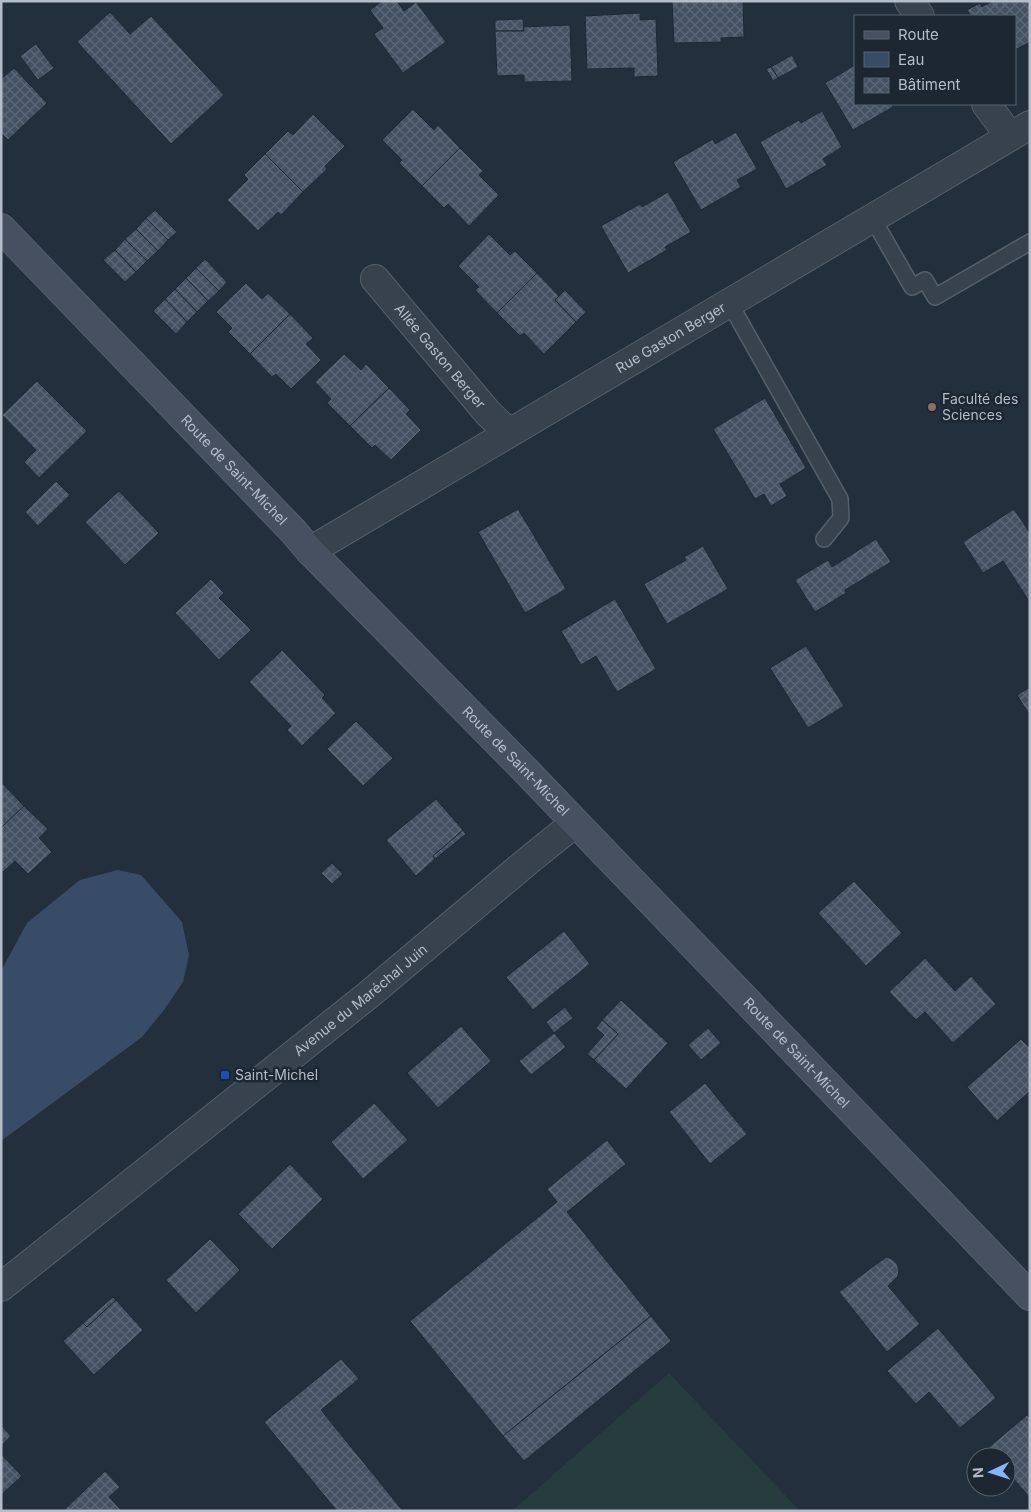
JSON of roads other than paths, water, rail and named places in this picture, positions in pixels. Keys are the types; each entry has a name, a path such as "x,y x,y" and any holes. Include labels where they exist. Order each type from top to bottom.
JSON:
{"street":[{"path":"909,1 919,15"},
{"path":"987,105 1020,130"},
{"name":"Rue Gaston Berger","path":"310,551 508,432 873,219 1020,130"},
{"name":"Route de Saint-Michel","path":"1,228 280,517 310,551 575,823 1030,1296"},
{"name":"Allée Gaston Berger","path":"375,279 488,413 508,432"},
{"name":"Avenue du Maréchal Juin","path":"1,1287 408,963 575,823"}],"lane":[{"path":"873,219 912,287 925,280 935,297 1030,242"},
{"path":"729,302 840,499 841,518 824,539"}],"water":[{"path":"118,870 141,875 182,922 189,955 183,982 164,1010 142,1037 1,1141 1,971 27,923 80,880"}],"place":[{"name":"Faculté des Sciences","path":"932,407"},
{"name":"Saint-Michel","path":"225,1075"}]}
